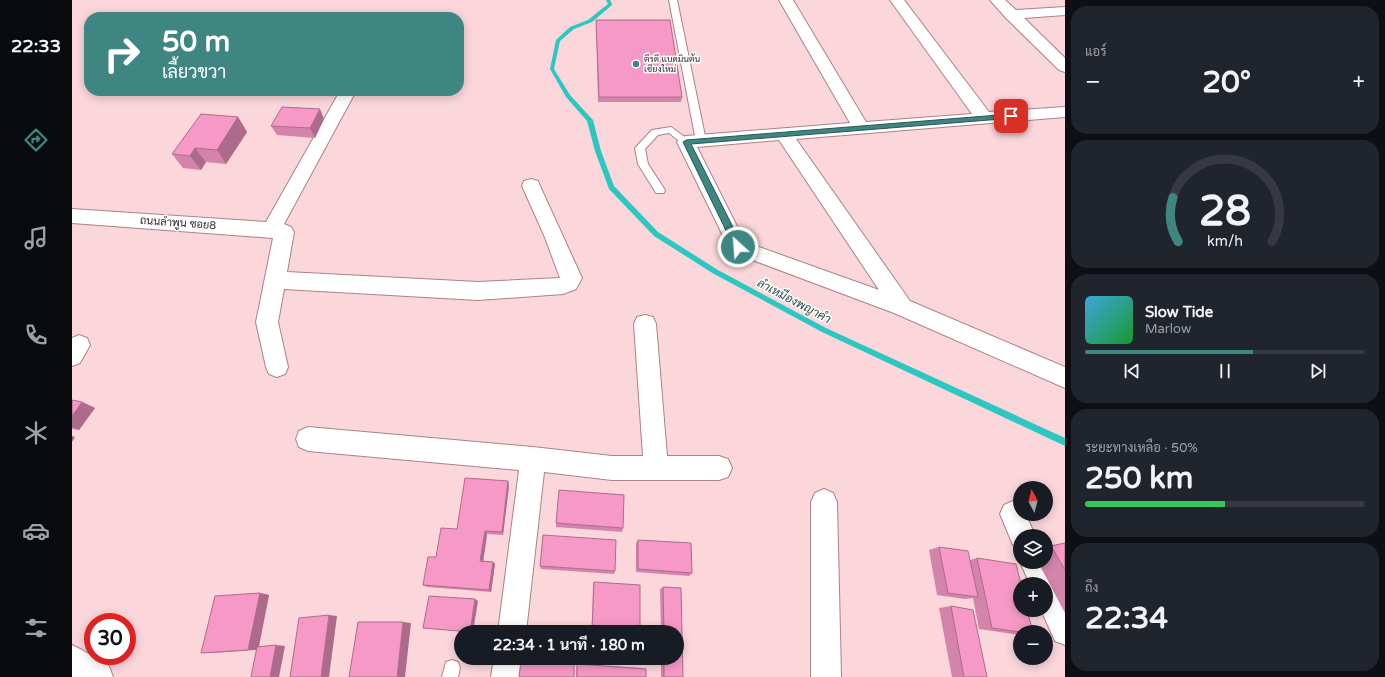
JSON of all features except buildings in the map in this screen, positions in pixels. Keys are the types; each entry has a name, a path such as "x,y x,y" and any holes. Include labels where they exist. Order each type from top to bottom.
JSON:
{"street":[{"path":"786,0 861,128"},
{"path":"897,0 984,118"},
{"path":"997,0 1065,67"},
{"path":"1012,15 1065,11"},
{"path":"277,367 267,322 275,280 278,231 346,96"},
{"path":"1065,112 694,141 738,247 902,307 1065,378"},
{"path":"784,134 902,307"},
{"path":"275,280 478,291 563,286 569,283 572,278 531,186"},
{"name":"ถนนลำพูน ซอย8","path":"72,216 278,231"},
{"path":"645,324 656,468"},
{"path":"308,439 533,459 612,468 719,468"},
{"path":"513,625 533,459"},
{"path":"824,502 826,677"},
{"path":"1053,604 1065,631"},
{"path":"72,660 98,677"},
{"path":"506,677 508,665"}],"lane":[{"path":"673,0 694,141"},
{"path":"660,190 643,164 640,148 655,132 671,130 694,141"}],"waterway":[{"name":"ลำเหมืองพญาคำ","path":"608,0 610,4 590,21 572,28 558,41 552,69 568,96 590,120 598,151 611,187 656,234 716,272 824,330 1065,442"}],"place":[{"name":"ตีรดี แบดมินตัน เชียงใหม่","path":"636,64"}],"route":[{"path":"738,247 686,142 1011,116"}]}
